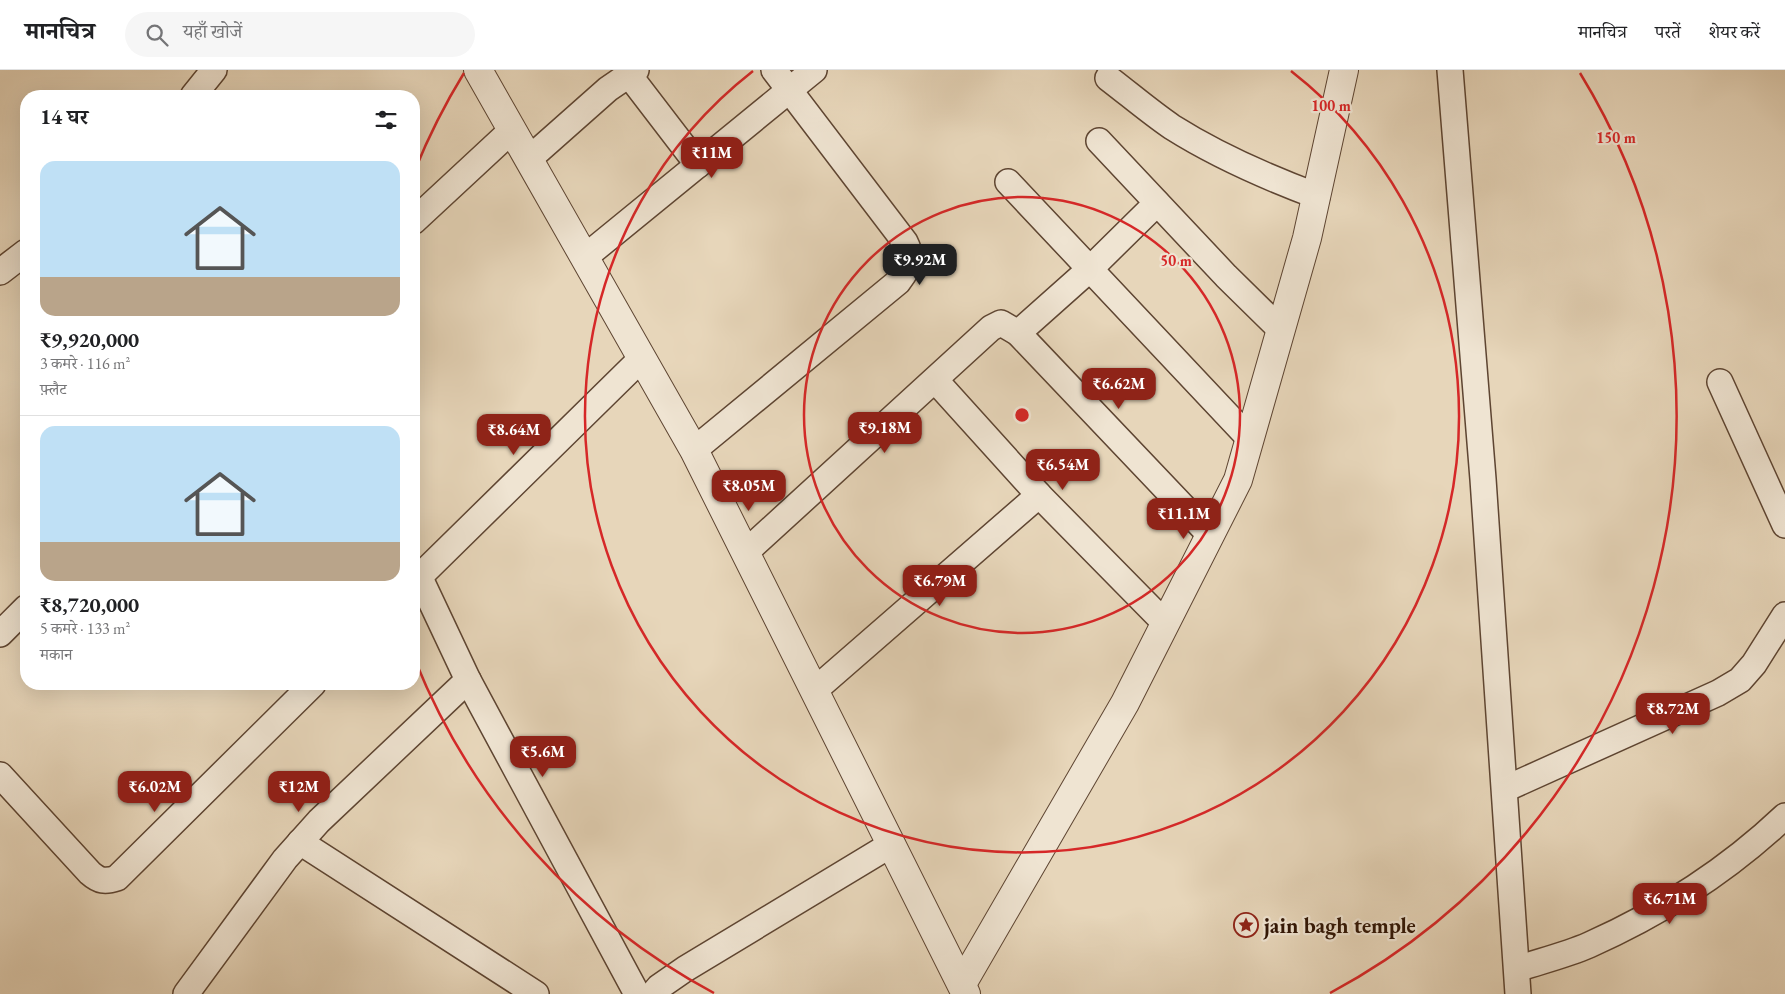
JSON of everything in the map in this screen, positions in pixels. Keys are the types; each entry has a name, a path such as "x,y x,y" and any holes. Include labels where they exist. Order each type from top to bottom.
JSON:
{"street":[{"path":"197,90 214,70"},
{"path":"478,70 694,450 892,844 961,991"},
{"path":"694,450 898,282 908,269 911,255 905,242 774,70"},
{"path":"585,257 814,70"},
{"path":"961,991 1125,703 1238,480 1307,238 1344,70"},
{"path":"1450,70 1505,789 1518,994"},
{"path":"530,159 608,89 633,73 698,165"},
{"path":"1108,78 1171,126 1210,150 1261,175 1316,196"},
{"path":"420,215 512,130"},
{"path":"1099,141 1226,276 1281,330"},
{"path":"1008,182 1250,439"},
{"path":"1018,333 1091,268 1157,203"},
{"path":"0,272 20,257"},
{"path":"746,552 936,381 991,328 1001,323 1018,333 1210,535"},
{"path":"420,575 642,358"},
{"path":"936,381 1039,495 1166,623"},
{"path":"1720,382 1785,525"},
{"path":"815,690 1039,495"},
{"path":"420,587 637,994"},
{"path":"0,634 20,614"},
{"path":"1505,789 1718,693 1740,680 1754,664 1785,615"},
{"path":"186,994 300,842 319,821 468,680"},
{"path":"0,775 90,873 97,880 106,882 117,878 307,690"},
{"path":"1517,969 1588,945 1644,917 1708,880 1753,847 1785,816"},
{"path":"300,842 536,994"},
{"path":"653,994 659,987 685,969 892,844"}],"place":[{"name":"jain bagh temple","path":"1246,925"}]}
